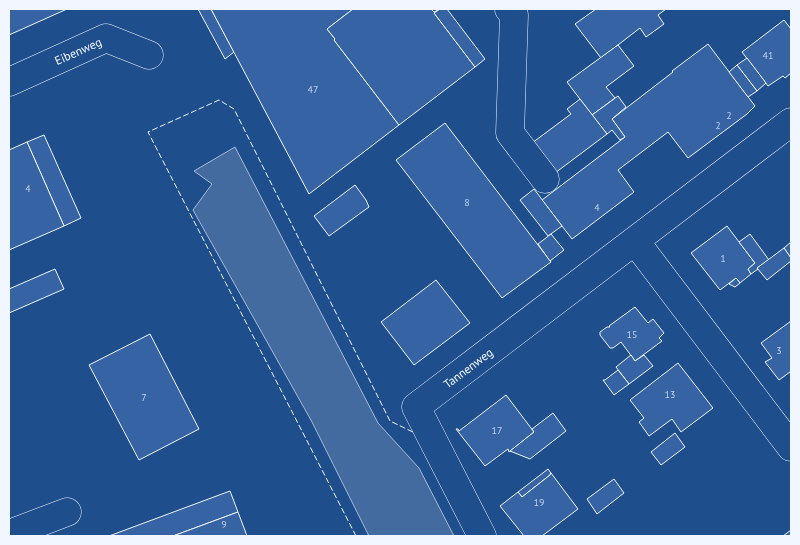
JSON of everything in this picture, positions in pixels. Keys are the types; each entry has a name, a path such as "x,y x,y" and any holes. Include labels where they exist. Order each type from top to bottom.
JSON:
{"street":[{"path":"509,9 514,14 510,133 545,179"},
{"name":"Eibenweg","path":"9,82 106,38 149,54"},
{"name":"Tannenweg","path":"482,536 416,407 791,122"},
{"path":"635,241 791,447"},
{"path":"9,534 67,512"}],"water":[{"path":"235,147 378,423 419,468 454,536 369,536 312,422 193,210 212,184 194,171"}],"building":[{"path":"9,9 67,9 9,35"},
{"path":"198,9 211,9 234,52 225,59"},
{"path":"211,9 353,9 327,29 399,125 309,194"},
{"path":"353,9 431,9 434,12 440,9 434,13 475,67 399,125 327,29"},
{"path":"440,9 447,9 485,59 475,67 434,13"},
{"path":"596,9 666,9 658,15 664,24 646,37 640,28 601,58 575,24"},
{"path":"784,20 791,29 791,73 768,86 742,52"},
{"path":"708,44 755,106 688,158 668,132 618,170 634,192 572,239 542,200 625,137 612,119"},
{"path":"618,45 634,66 606,87 615,98 592,115 567,82"},
{"path":"747,58 766,83 757,91 737,65"},
{"path":"737,65 757,91 748,97 729,72"},
{"path":"618,96 626,107 612,119 625,137 620,140 612,130 607,134 592,115"},
{"path":"580,99 607,134 555,173 532,143 571,114 567,109"},
{"path":"445,123 551,262 502,298 396,160"},
{"path":"44,135 81,218 64,226 27,142"},
{"path":"27,142 64,226 9,250 9,150"},
{"path":"355,185 369,207 329,236 314,216"},
{"path":"534,189 562,226 548,236 520,200"},
{"path":"727,226 755,263 748,269 751,274 740,283 736,278 720,290 691,253"},
{"path":"551,234 564,250 550,261 538,244"},
{"path":"750,234 769,260 751,274 748,269 755,263 739,242"},
{"path":"791,242 791,256 790,257 784,248"},
{"path":"784,248 791,261 767,280 757,268"},
{"path":"55,269 64,289 9,313 9,289"},
{"path":"736,278 740,283 735,287 729,284"},
{"path":"436,280 470,323 414,365 381,322"},
{"path":"635,307 648,323 653,319 664,333 659,338 662,341 635,361 621,342 610,348 600,335 600,332 610,327"},
{"path":"791,321 791,373 779,380 765,362 772,358 761,343"},
{"path":"150,334 199,429 139,460 89,365"},
{"path":"631,355 635,361 644,355 653,366 629,384 616,367"},
{"path":"678,363 713,408 681,432 672,419 649,436 639,422 644,418 630,400"},
{"path":"618,370 629,384 614,395 603,380"},
{"path":"506,395 534,432 509,452 508,449 485,466 456,429 459,431"},
{"path":"553,413 566,431 530,459 510,451 534,432 532,429"},
{"path":"675,433 685,447 661,465 651,452"},
{"path":"548,469 551,473 550,475 522,497 518,492"},
{"path":"551,473 578,509 542,536 524,536 500,506 518,492 522,497"},
{"path":"614,479 624,493 597,514 587,499"},
{"path":"230,491 238,512 173,536 109,536"},
{"path":"238,512 247,536 173,536"},
{"path":"791,530 791,536 783,536"}],"fence":[{"path":"356,536 148,132 219,100 234,109 390,421 415,433"}]}
